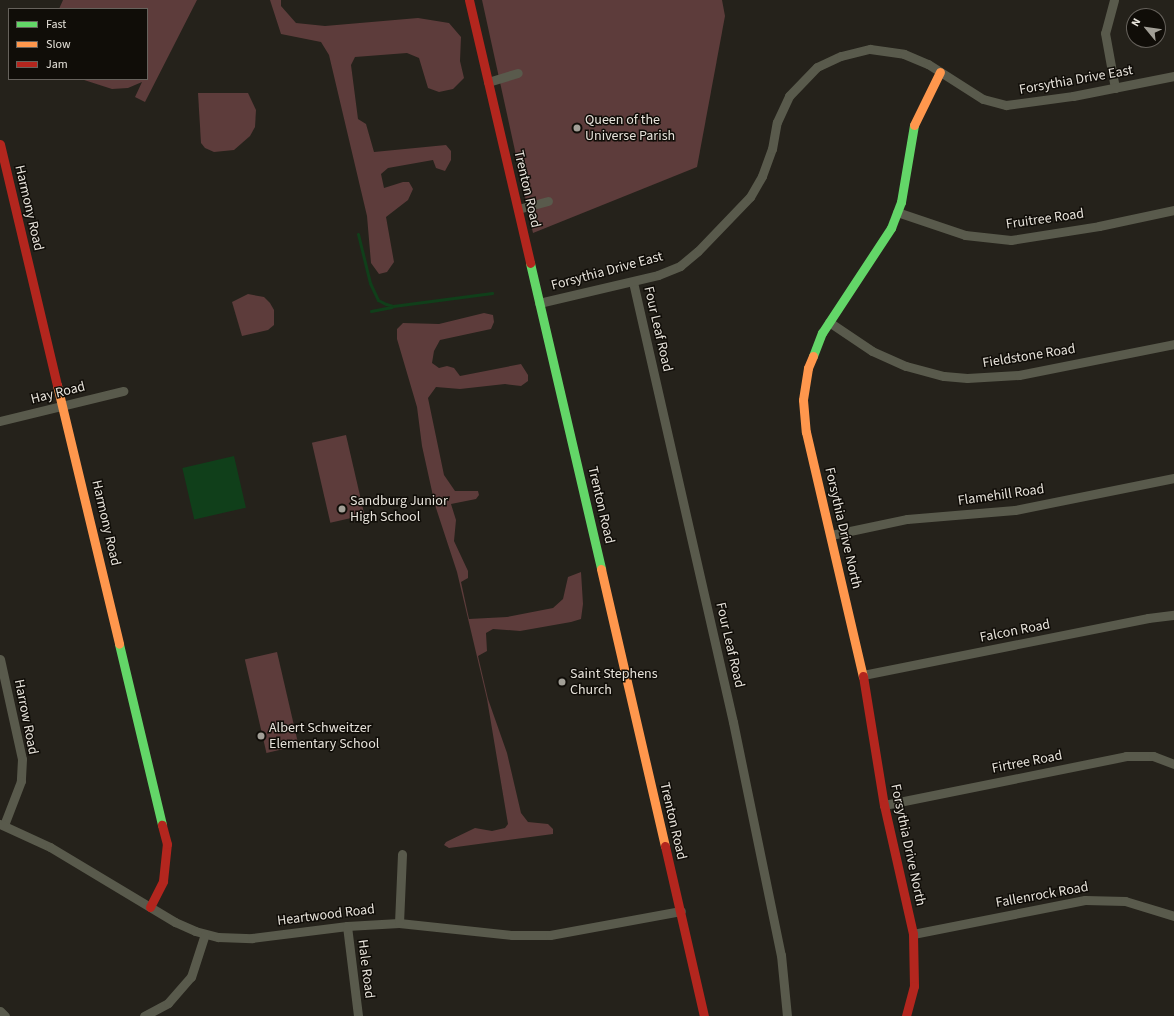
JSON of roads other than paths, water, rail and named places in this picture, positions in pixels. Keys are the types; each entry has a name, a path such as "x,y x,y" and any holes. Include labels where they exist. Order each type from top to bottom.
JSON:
{"street":[{"name":"Trenton Road","path":"469,0 648,771 654,807 704,1016"},
{"path":"1114,0 1105,33 1115,88"},
{"name":"Forsythia Drive East","path":"539,303 633,282 680,266 737,213 762,176 772,149 777,122 785,103 797,86 817,67 841,56 870,50 904,54 940,72 982,99 1006,105 1021,105 1174,76"},
{"name":"Forsythia Drive North","path":"906,1016 914,986 913,934 884,805 862,675 831,535 806,432 803,400 813,352 829,322 890,228 897,212 904,185 910,139 923,103 940,72"},
{"path":"488,82 518,73"},
{"name":"Harmony Road","path":"0,144 167,844 162,881 150,907"},
{"path":"518,209 548,201"},
{"name":"Fruitree Road","path":"897,212 964,235 1011,240 1099,226 1174,210"},
{"name":"Four Leaf Road","path":"633,282 733,722 781,955 787,1016"},
{"name":"Fieldstone Road","path":"829,322 872,351 906,366 944,376 967,378 1019,374 1174,344"},
{"name":"Hay Road","path":"0,421 123,391"},
{"name":"Flamehill Road","path":"831,535 907,519 1016,510 1174,478"},
{"name":"Falcon Road","path":"862,675 1148,618 1174,615"},
{"name":"Harrow Road","path":"0,659 22,759 21,781 2,824"},
{"name":"Firtree Road","path":"884,805 1126,756 1153,756 1174,764"},
{"name":"Heartwood Road","path":"2,824 50,847 175,922 205,934 236,939 347,926 399,923 512,935 550,935 680,911"},
{"path":"399,923 402,854"},
{"name":"Fallenrock Road","path":"913,934 1085,900 1125,901 1174,916"},
{"name":"Hale Road","path":"347,926 358,1016"},
{"path":"144,1016 168,1003 191,977 205,934"},
{"path":"0,1011 5,1016"}],"waterway":[{"path":"358,234 370,283 378,300 386,304 393,306 492,293"},
{"path":"371,311 392,307"}],"place":[{"name":"Queen of the Universe Parish","path":"577,128"},
{"name":"Sandburg Junior High School","path":"342,509"},
{"name":"Saint Stephens Church","path":"562,682"},
{"name":"Albert Schweitzer Elementary School","path":"261,736"}]}
